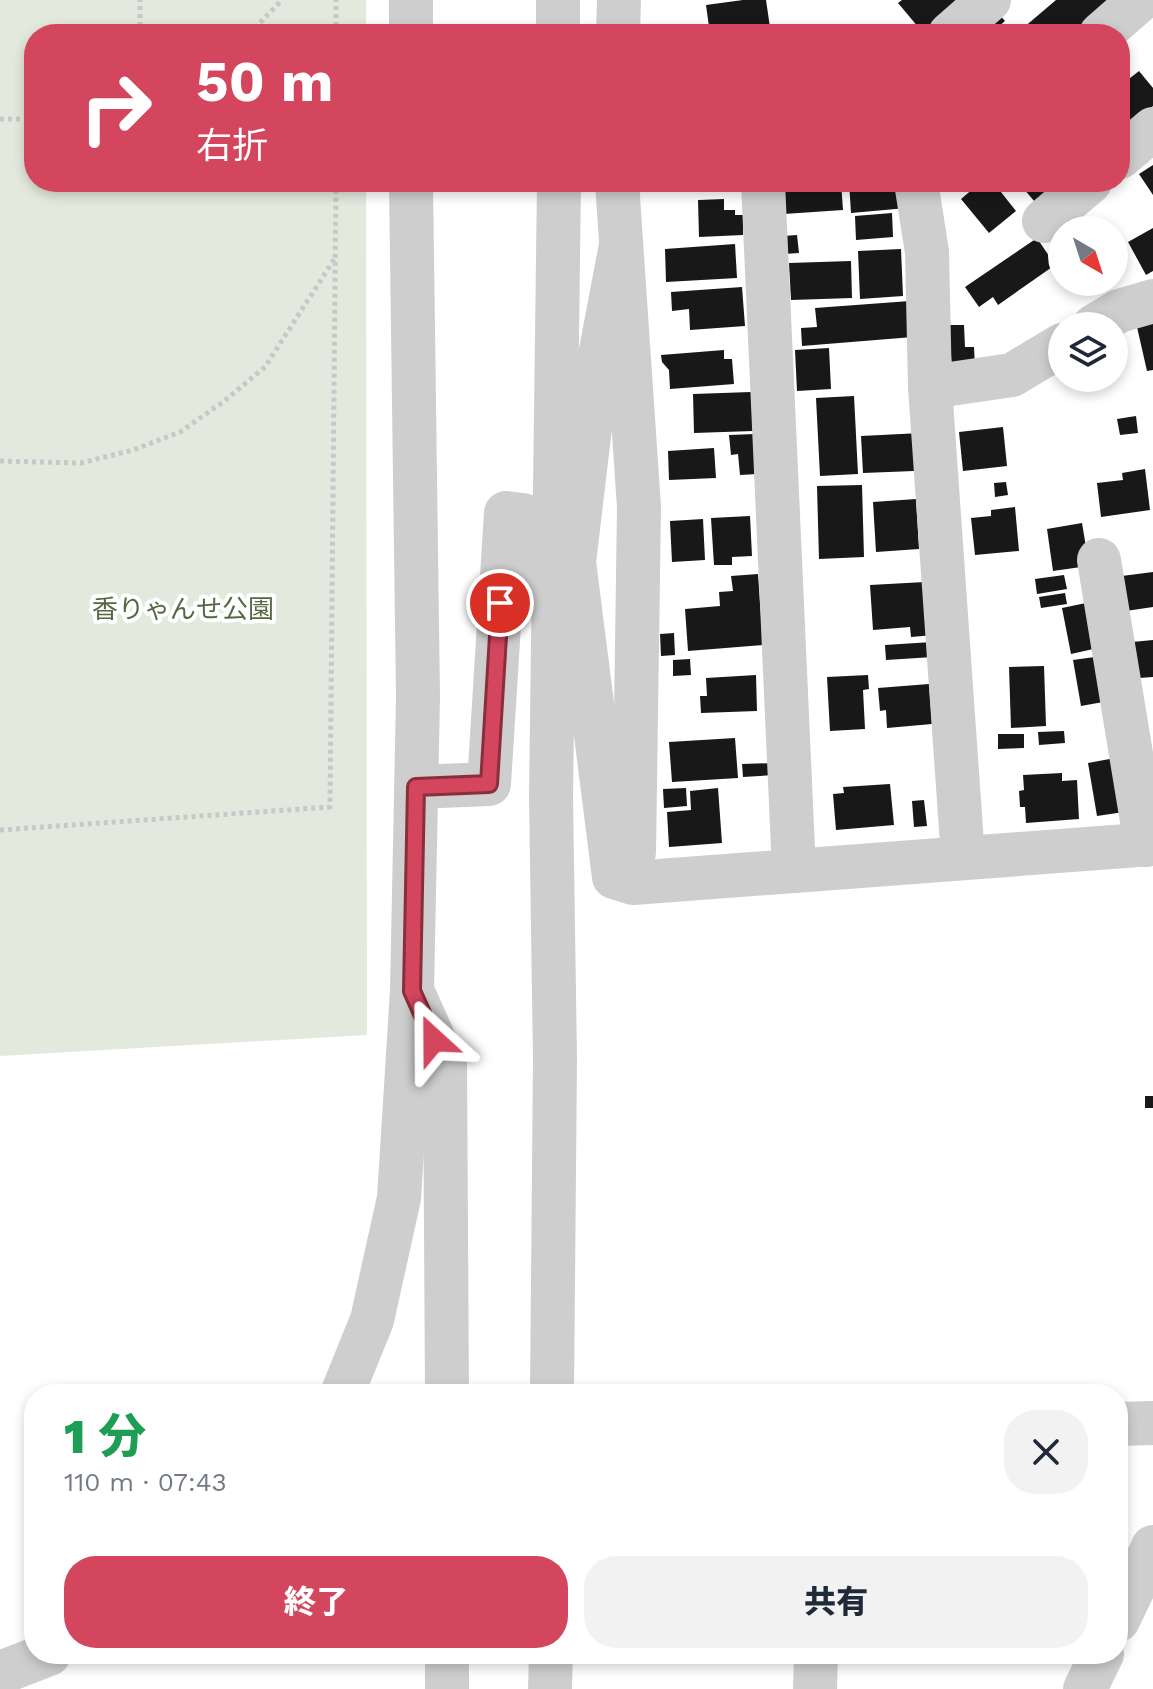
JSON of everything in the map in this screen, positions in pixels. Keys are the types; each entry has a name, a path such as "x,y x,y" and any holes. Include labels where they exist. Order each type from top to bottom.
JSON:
{"street":[{"path":"411,0 411,24"},
{"path":"558,0 558,24"},
{"path":"618,24 619,0"},
{"path":"961,24 989,0"},
{"path":"1112,24 1140,0"},
{"path":"1130,149 1153,129"},
{"path":"346,1384 372,1320 399,1198 412,991 417,666 411,192"},
{"path":"552,1384 555,1058 551,797 564,562 559,192"},
{"path":"618,192 639,507 633,883"},
{"path":"763,192 794,871"},
{"path":"918,192 927,252 930,387 963,858"},
{"path":"1044,221 1078,192"},
{"path":"621,245 564,562 614,877 633,883 1150,845 1099,560"},
{"path":"1117,312 1153,301"},
{"path":"930,387 1012,375 1048,353"},
{"path":"416,787 489,784 506,513 523,515 535,783 551,797"},
{"path":"412,991 445,1064 447,1384"},
{"path":"1128,1424 1153,1423"},
{"path":"1128,1599 1153,1547"},
{"path":"0,1673 24,1664"},
{"path":"447,1664 447,1689"},
{"path":"550,1689 551,1664"},
{"path":"815,1689 816,1664"},
{"path":"1085,1689 1097,1664"}],"path":[{"path":"140,0 140,24"},
{"path":"259,24 282,0"},
{"path":"336,0 336,24"},
{"path":"0,119 24,119"},
{"path":"0,830 330,807 336,192"},
{"path":"0,461 81,463 133,450 180,432 265,367 336,257"}],"green space":[{"name":"香りゃんせ公園","path":"0,0 366,0 366,24 24,24 24,192 366,192 367,1035 0,1056"}],"building":[{"path":"766,0 770,24 709,24 706,5"},
{"path":"902,0 970,0 953,8 935,24 916,24 898,3"},
{"path":"1056,0 1113,0 1095,24 1028,24"},
{"path":"997,12 1005,21 1002,24 982,24"},
{"path":"1139,71 1153,88 1153,106 1130,125 1130,78"},
{"path":"1153,165 1153,195 1139,174"},
{"path":"783,192 842,192 843,210 784,214"},
{"path":"850,192 905,192 907,208 851,213"},
{"path":"969,192 1001,192 1016,211 989,233 961,199"},
{"path":"1026,192 1059,192 1040,208"},
{"path":"724,199 724,210 735,210 735,215 743,215 743,235 699,237 698,200"},
{"path":"892,213 893,237 856,240 855,216"},
{"path":"1153,228 1153,271 1146,275 1128,242"},
{"path":"797,235 799,253 784,254 783,236"},
{"path":"1037,238 1048,254 1048,270 998,305 993,297 979,307 965,287"},
{"path":"735,244 737,278 666,282 665,249"},
{"path":"901,249 903,296 860,299 858,251"},
{"path":"851,261 852,298 791,300 789,263"},
{"path":"742,287 745,326 690,330 689,309 672,311 671,292"},
{"path":"910,301 913,337 802,346 801,328 817,327 815,308"},
{"path":"1153,321 1153,370 1147,371 1137,327"},
{"path":"949,325 964,325 965,347 974,347 975,368 952,370"},
{"path":"829,348 831,389 797,391 795,350"},
{"path":"724,350 724,359 732,359 734,384 670,389 669,370 662,362 661,355"},
{"path":"751,392 753,431 694,433 693,394"},
{"path":"854,396 858,474 820,476 816,398"},
{"path":"1136,416 1138,433 1120,435 1117,419"},
{"path":"1003,427 1007,466 963,471 959,432"},
{"path":"921,433 914,471 863,473 861,436"},
{"path":"755,434 758,474 740,475 738,454 731,455 729,435"},
{"path":"714,448 716,478 669,480 668,451"},
{"path":"1145,469 1150,510 1101,517 1097,483 1123,480 1122,473"},
{"path":"1006,482 1008,495 995,497 994,483"},
{"path":"862,485 864,557 819,559 817,486"},
{"path":"916,499 919,549 876,552 873,502"},
{"path":"1015,507 1019,551 975,555 971,518 991,516 991,510"},
{"path":"750,516 752,556 732,557 732,565 714,565 711,518"},
{"path":"703,519 705,560 672,562 670,521"},
{"path":"1082,523 1087,553 1081,567 1053,571 1047,529"},
{"path":"1153,572 1153,607 1119,612 1114,577"},
{"path":"758,574 763,645 688,651 685,609 720,606 719,592 733,591 731,576"},
{"path":"1064,575 1067,589 1037,594 1035,579"},
{"path":"925,582 934,635 911,637 910,627 873,630 870,585"},
{"path":"1065,593 1067,604 1041,608 1039,597"},
{"path":"1086,603 1102,647 1071,654 1062,608"},
{"path":"674,633 675,655 661,656 660,634"},
{"path":"1153,640 1153,677 1125,679 1122,643"},
{"path":"932,642 933,657 886,660 885,645"},
{"path":"1102,656 1103,702 1081,706 1073,660"},
{"path":"690,659 691,675 673,676 673,660"},
{"path":"1044,666 1046,726 1011,728 1009,667"},
{"path":"756,675 757,711 701,713 700,696 707,696 706,678"},
{"path":"868,675 869,689 863,690 865,729 830,731 827,677"},
{"path":"929,684 932,724 887,728 886,710 880,711 878,688"},
{"path":"1064,731 1065,743 1039,745 1038,732"},
{"path":"998,734 1024,734 1024,748 998,749"},
{"path":"735,738 738,778 672,782 669,742"},
{"path":"1115,758 1124,812 1097,816 1088,763"},
{"path":"774,763 775,775 743,777 742,764"},
{"path":"1062,773 1062,781 1077,780 1079,819 1026,823 1025,807 1020,807 1019,791 1024,790 1023,775"},
{"path":"890,784 894,825 836,830 833,794 844,793 843,787"},
{"path":"686,788 687,806 664,808 663,789"},
{"path":"718,788 722,843 669,847 667,812 691,810 690,791"},
{"path":"924,800 927,826 914,827 912,801"},
{"path":"1145,1096 1153,1096 1153,1108 1145,1108"}],"route":[{"path":"434,1040 412,991 416,787 489,784 500,603"}]}
